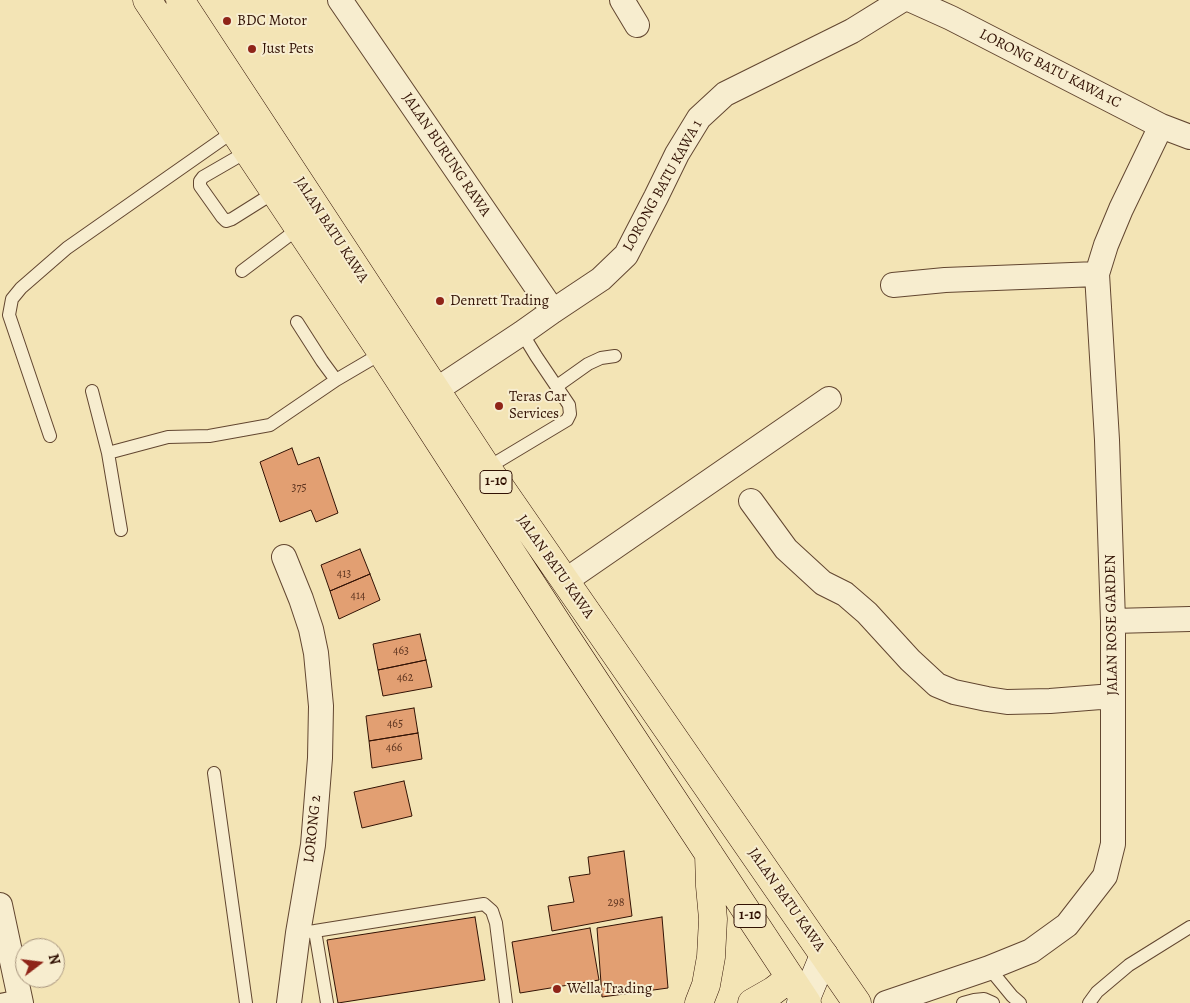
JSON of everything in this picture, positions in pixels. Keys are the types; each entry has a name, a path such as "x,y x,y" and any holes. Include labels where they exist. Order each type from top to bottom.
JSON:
{"highway":[{"name":"JALAN BATU KAWA","path":"148,0 382,353 576,653 709,854 811,985 857,1003"},
{"name":"JALAN BATU KAWA","path":"180,0 487,468 565,581 811,985"},
{"path":"699,1003 706,985 711,957 713,919 709,854"},
{"path":"752,1003 772,991 811,985"}],"street":[{"name":"JALAN BURUNG RAWA","path":"340,0 553,310"},
{"path":"622,0 637,25"},
{"name":"LORONG BATU KAWA 1","path":"436,390 601,279 626,255 677,154 698,118 725,94 852,31 902,0"},
{"name":"LORONG BATU KAWA 1C","path":"911,0 951,18 1161,126 1190,137"},
{"name":"JALAN ROSE GARDEN","path":"886,1003 990,968 1031,951 1067,925 1105,876 1113,844 1113,621 1107,440 1097,274 1106,245 1121,209 1161,126"},
{"path":"893,285 945,280 1097,274"},
{"path":"565,581 829,398"},
{"path":"751,501 786,549 823,582 845,594 937,685 954,692 1007,702 1112,696"},
{"name":"LORONG 2","path":"284,557 311,629 316,654 321,706 320,758 307,932 289,1003"},
{"path":"1113,621 1190,619"},
{"path":"0,905 14,1000"}],"lane":[{"path":"241,141 203,177 200,181 200,186 226,221 232,220 275,192"},
{"path":"50,436 9,315 12,299 67,248 241,141"},
{"path":"242,271 299,228"},
{"path":"297,322 336,380"},
{"path":"487,468 567,420 570,414 569,405 522,333"},
{"path":"108,454 168,437 209,436 270,425 336,380 382,353"},
{"path":"557,386 588,364 601,358 616,356"},
{"path":"92,391 108,454 121,530"},
{"path":"214,773 246,1003"},
{"path":"326,1003 307,932 484,904 492,910 496,923 506,1003"},
{"path":"1089,1003 1097,992 1129,965 1190,927"},
{"path":"990,968 1012,996 1020,1003"},
{"path":"963,1003 984,999 993,1003"}],"building":[{"path":"292,448 298,465 319,457 338,513 316,522 311,510 280,522 260,462"},
{"path":"360,549 370,574 330,591 321,565"},
{"path":"370,574 380,600 339,619 330,591"},
{"path":"420,634 426,660 378,670 373,644"},
{"path":"426,660 432,687 383,696 378,670"},
{"path":"414,708 418,733 369,741 366,716"},
{"path":"418,733 422,759 372,768 369,741"},
{"path":"404,781 412,816 362,828 354,792"},
{"path":"624,851 632,916 552,931 548,906 574,902 569,877 590,874 588,857"},
{"path":"475,917 485,980 338,1003 327,940"},
{"path":"662,917 668,988 602,997 597,928"},
{"path":"590,928 599,980 520,993 512,942"}],"place":[{"name":"BDC Motor","path":"227,21"},
{"name":"Just Pets","path":"252,49"},
{"name":"Denrett Trading","path":"440,301"},
{"name":"Teras Car Services","path":"499,406"},
{"name":"Wella Trading","path":"557,989"}]}
